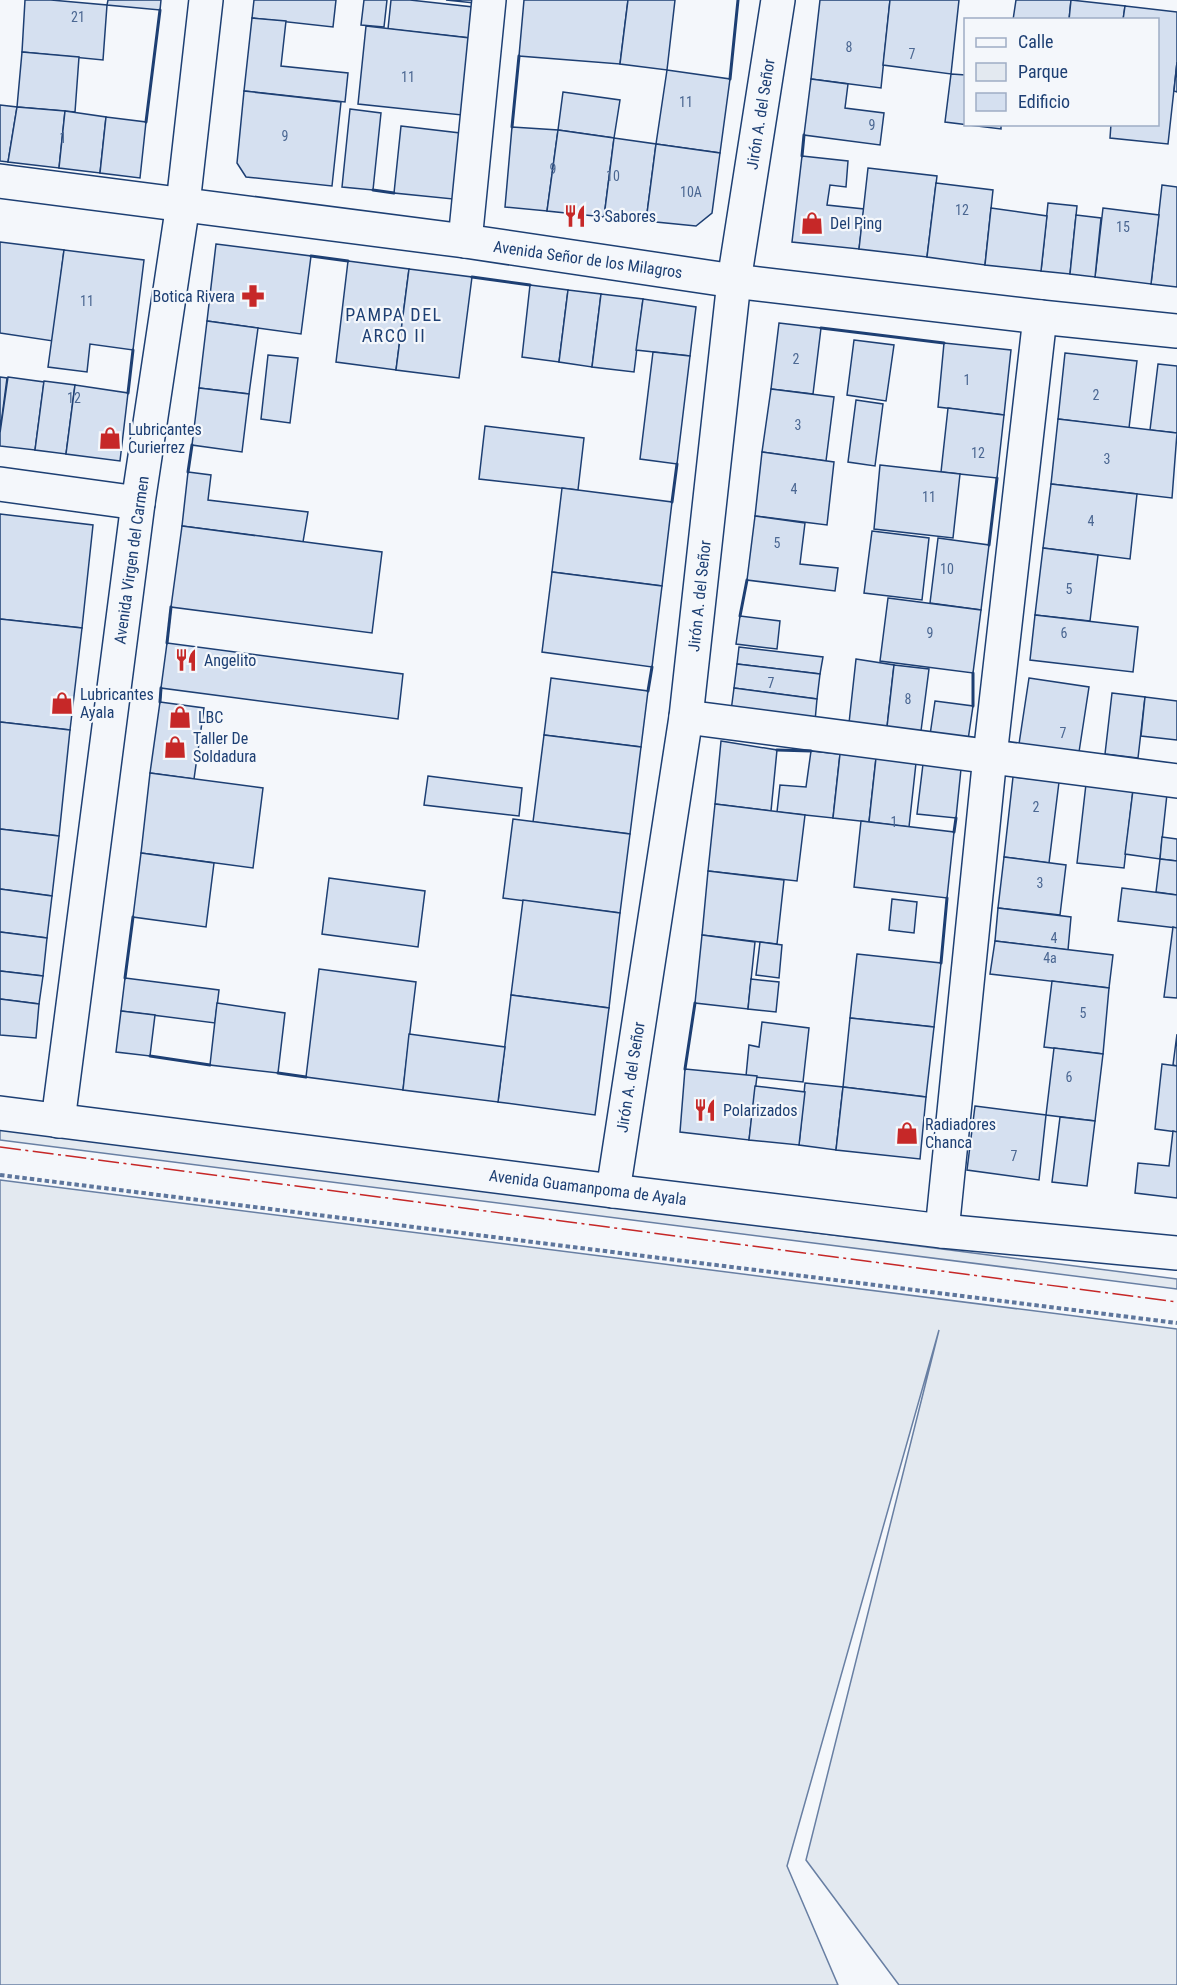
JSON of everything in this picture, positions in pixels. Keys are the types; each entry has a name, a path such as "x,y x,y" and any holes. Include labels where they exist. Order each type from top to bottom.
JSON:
{"street":[{"name":"Avenida Virgen del Carmen","path":"58,1121 138,503 183,204 206,0"},
{"path":"465,241 489,0"},
{"name":"Jirón A. del Señor","path":"613,1191 686,717 734,281 778,0"},
{"name":"Avenida Señor de los Milagros","path":"0,182 465,241 734,281 1177,331"},
{"path":"942,1231 990,756 1040,317"},
{"path":"0,484 138,503"},
{"path":"686,717 1177,781"},
{"name":"Avenida Guamanpoma de Ayala","path":"0,1113 942,1231 1177,1253"}],"path":[{"path":"0,1175 1177,1323"}],"green space":[{"path":"0,1129 1177,1279 1177,1289 0,1140"},
{"path":"0,1180 1177,1329 1177,1985 899,1985 806,1860 939,1330 787,1866 838,1985 0,1985"}],"building":[{"path":"25,0 107,5 103,60 22,52"},
{"path":"108,0 161,0 160,10 107,5"},
{"path":"254,0 336,0 333,27 252,18"},
{"path":"364,0 387,0 384,27 361,25"},
{"path":"391,0 473,7 470,38 388,29"},
{"path":"446,0 474,0 474,3"},
{"path":"524,0 628,0 620,64 519,56"},
{"path":"628,0 675,0 667,70 620,64"},
{"path":"820,0 890,0 881,88 811,79"},
{"path":"890,0 959,0 951,74 883,65"},
{"path":"1016,0 1071,0 1069,18 1013,18"},
{"path":"1071,0 1125,6 1123,18 1069,18"},
{"path":"1125,6 1177,12 1177,62 1168,144 1110,138 1111,126 1159,126 1159,18 1123,18"},
{"path":"252,18 286,21 281,66 348,73 345,102 244,91"},
{"path":"366,26 470,38 462,115 358,104"},
{"path":"22,52 79,57 75,112 17,107"},
{"path":"1177,62 1177,92 1174,91"},
{"path":"667,70 730,79 720,153 656,144"},
{"path":"951,74 964,75 964,124 945,122"},
{"path":"811,79 848,84 845,108 884,113 880,145 804,135"},
{"path":"244,91 341,102 332,186 246,177 237,163"},
{"path":"563,92 620,100 614,138 558,130"},
{"path":"0,105 17,107 8,162 0,161"},
{"path":"17,107 65,111 59,168 8,162"},
{"path":"350,109 381,113 373,190 342,187"},
{"path":"65,111 106,117 100,173 59,168"},
{"path":"106,117 146,122 140,178 100,173"},
{"path":"401,126 460,133 453,199 394,193"},
{"path":"977,126 1001,126 1001,129"},
{"path":"512,127 558,130 547,211 505,207"},
{"path":"558,130 614,138 604,217 547,211"},
{"path":"614,138 656,144 646,221 604,217"},
{"path":"656,144 720,153 712,213 696,226 646,221"},
{"path":"802,156 848,161 846,187 830,185 827,205 864,209 859,249 792,242"},
{"path":"868,168 937,176 927,257 859,249"},
{"path":"936,183 993,190 985,265 927,257"},
{"path":"1162,185 1177,187 1177,287 1151,284"},
{"path":"1048,203 1077,206 1070,274 1041,271"},
{"path":"991,208 1047,216 1041,271 985,265"},
{"path":"1103,208 1159,215 1151,284 1095,277"},
{"path":"1076,215 1101,218 1095,277 1070,274"},
{"path":"0,242 64,250 53,341 0,333"},
{"path":"216,244 311,256 301,334 207,321"},
{"path":"64,250 144,260 133,350 90,344 87,372 48,367"},
{"path":"348,261 409,269 396,370 336,362"},
{"path":"409,269 472,277 459,378 396,370"},
{"path":"530,285 568,290 559,362 522,357"},
{"path":"568,290 601,294 592,367 559,362"},
{"path":"601,294 643,299 634,372 592,367"},
{"path":"643,299 696,307 690,356 636,350"},
{"path":"207,321 258,328 249,394 199,388"},
{"path":"779,323 821,328 813,394 771,389"},
{"path":"854,340 894,345 886,401 847,395"},
{"path":"944,343 1011,350 1004,415 938,407"},
{"path":"653,352 690,356 677,464 640,459"},
{"path":"1065,353 1137,361 1129,428 1058,419"},
{"path":"268,355 298,358 290,423 261,419"},
{"path":"1158,364 1177,366 1177,433 1150,430"},
{"path":"0,377 7,378 0,432"},
{"path":"8,377 44,382 35,450 0,446"},
{"path":"44,381 75,385 66,454 35,450"},
{"path":"75,385 128,393 120,461 66,454"},
{"path":"199,388 249,394 242,452 192,445"},
{"path":"771,389 834,397 826,461 762,452"},
{"path":"856,400 883,404 875,466 848,462"},
{"path":"948,408 1004,415 997,478 941,472"},
{"path":"1058,419 1177,433 1172,498 1051,484"},
{"path":"485,426 584,438 578,490 479,479"},
{"path":"762,452 834,462 827,525 755,516"},
{"path":"880,465 960,474 953,538 874,529"},
{"path":"188,472 211,475 208,500 308,512 303,542 182,526"},
{"path":"1051,484 1137,494 1130,559 1043,548"},
{"path":"562,488 672,502 662,586 552,572"},
{"path":"0,514 93,525 82,628 0,619"},
{"path":"755,516 805,523 800,564 838,568 835,591 747,580"},
{"path":"182,526 382,552 372,633 171,607"},
{"path":"872,531 929,538 922,600 864,593"},
{"path":"938,538 989,545 981,610 930,603"},
{"path":"1043,548 1098,555 1090,621 1035,615"},
{"path":"552,572 662,586 652,667 542,652"},
{"path":"888,598 981,610 973,673 880,661"},
{"path":"1035,615 1138,627 1133,672 1030,660"},
{"path":"740,616 780,621 777,649 736,644"},
{"path":"0,619 82,628 70,730 0,722"},
{"path":"167,643 403,674 398,719 161,688"},
{"path":"739,647 823,657 820,674 737,664"},
{"path":"856,659 894,665 887,727 849,723"},
{"path":"737,664 820,674 817,699 734,688"},
{"path":"894,665 929,669 921,731 887,727"},
{"path":"551,678 648,691 641,747 544,735"},
{"path":"1029,678 1089,687 1079,752 1019,744"},
{"path":"734,688 817,699 815,721 731,711"},
{"path":"1112,693 1145,697 1138,758 1105,754"},
{"path":"1145,697 1177,701 1177,740 1141,736"},
{"path":"935,701 973,706 968,740 930,735"},
{"path":"160,702 204,708 194,779 150,773"},
{"path":"0,722 70,730 59,836 0,829"},
{"path":"544,735 641,747 630,834 533,822"},
{"path":"721,741 777,750 771,811 715,804"},
{"path":"811,751 840,754 833,818 777,812 780,785 806,787"},
{"path":"840,754 876,758 869,822 833,818"},
{"path":"876,758 916,763 909,827 869,822"},
{"path":"923,764 961,769 956,818 917,814"},
{"path":"150,773 263,788 253,868 141,853"},
{"path":"428,776 522,788 519,816 424,805"},
{"path":"1013,777 1059,782 1049,863 1004,857"},
{"path":"1086,784 1133,790 1124,868 1077,863"},
{"path":"1133,790 1167,794 1160,859 1125,854"},
{"path":"715,804 805,815 797,881 708,871"},
{"path":"513,819 630,834 620,913 503,898"},
{"path":"861,821 954,832 947,898 854,887"},
{"path":"0,829 59,836 52,896 0,889"},
{"path":"1162,837 1177,839 1177,861 1160,859"},
{"path":"141,853 214,863 206,927 133,917"},
{"path":"1004,857 1066,865 1060,915 998,908"},
{"path":"1160,859 1177,861 1177,895 1156,892"},
{"path":"708,871 784,880 777,944 702,935"},
{"path":"329,878 425,891 418,947 322,934"},
{"path":"1122,888 1177,895 1177,928 1118,921"},
{"path":"0,889 52,896 47,938 0,932"},
{"path":"892,899 917,902 914,933 889,930"},
{"path":"523,900 620,913 609,1008 511,995"},
{"path":"998,908 1071,917 1068,950 995,941"},
{"path":"1173,927 1177,928 1177,998 1164,997"},
{"path":"0,932 47,938 43,976 0,971"},
{"path":"702,935 755,942 748,1009 695,1003"},
{"path":"995,941 1113,955 1109,988 990,974"},
{"path":"760,942 782,945 779,978 756,975"},
{"path":"857,954 941,963 934,1027 850,1018"},
{"path":"319,969 416,982 403,1090 306,1077"},
{"path":"0,971 43,976 39,1004 0,999"},
{"path":"125,978 219,990 215,1023 121,1011"},
{"path":"751,979 779,982 776,1012 748,1009"},
{"path":"1052,981 1109,988 1103,1054 1044,1047"},
{"path":"511,995 609,1008 595,1115 498,1102"},
{"path":"0,999 39,1004 36,1038 0,1035"},
{"path":"217,1003 285,1013 278,1073 210,1065"},
{"path":"121,1011 155,1015 150,1056 116,1052"},
{"path":"850,1018 934,1027 926,1097 843,1087"},
{"path":"762,1022 809,1028 803,1082 746,1076 749,1045 759,1047"},
{"path":"409,1034 505,1047 498,1102 403,1090"},
{"path":"1177,1034 1177,1066 1173,1065"},
{"path":"1054,1048 1103,1054 1095,1121 1046,1115"},
{"path":"1162,1064 1177,1066 1177,1132 1155,1129"},
{"path":"685,1069 757,1076 749,1140 680,1132"},
{"path":"805,1083 843,1087 836,1150 799,1145"},
{"path":"755,1086 805,1092 799,1145 749,1140"},
{"path":"843,1087 926,1097 920,1159 836,1150"},
{"path":"975,1106 1046,1115 1039,1180 967,1170"},
{"path":"1060,1117 1095,1121 1087,1186 1052,1182"},
{"path":"1173,1131 1177,1132 1177,1198 1135,1193 1138,1163 1169,1166"}],"wall":[{"path":"730,79 738,0"},
{"path":"146,122 160,10"},
{"path":"512,127 519,56"},
{"path":"802,156 804,135"},
{"path":"373,190 394,193"},
{"path":"311,256 348,261"},
{"path":"472,277 530,285"},
{"path":"821,328 944,343"},
{"path":"128,393 133,350"},
{"path":"188,472 192,445"},
{"path":"672,502 677,464"},
{"path":"989,545 997,478"},
{"path":"740,616 747,580"},
{"path":"167,643 171,607"},
{"path":"648,691 652,667"},
{"path":"973,673 973,706"},
{"path":"160,702 161,688"},
{"path":"777,750 811,751"},
{"path":"954,832 956,818"},
{"path":"941,963 947,898"},
{"path":"125,978 133,917"},
{"path":"685,1069 695,1003"},
{"path":"150,1056 210,1065"},
{"path":"278,1073 306,1077"}],"power":[{"path":"0,1147 1177,1302"}],"place":[{"name":"3 Sabores","path":"575,216"},
{"name":"Del Ping","path":"812,223"},
{"name":"Botica Rivera","path":"253,296"},
{"name":"Lubricantes Curierrez","path":"110,438"},
{"name":"Angelito","path":"186,660"},
{"name":"Lubricantes Ayala","path":"62,703"},
{"name":"LBC","path":"180,717"},
{"name":"Taller De Soldadura","path":"175,747"},
{"name":"Polarizados","path":"705,1110"},
{"name":"Radiadores Chanca","path":"907,1133"}],"district":[{"name":"PAMPA DEL ARCO II","path":"394,325"}]}
